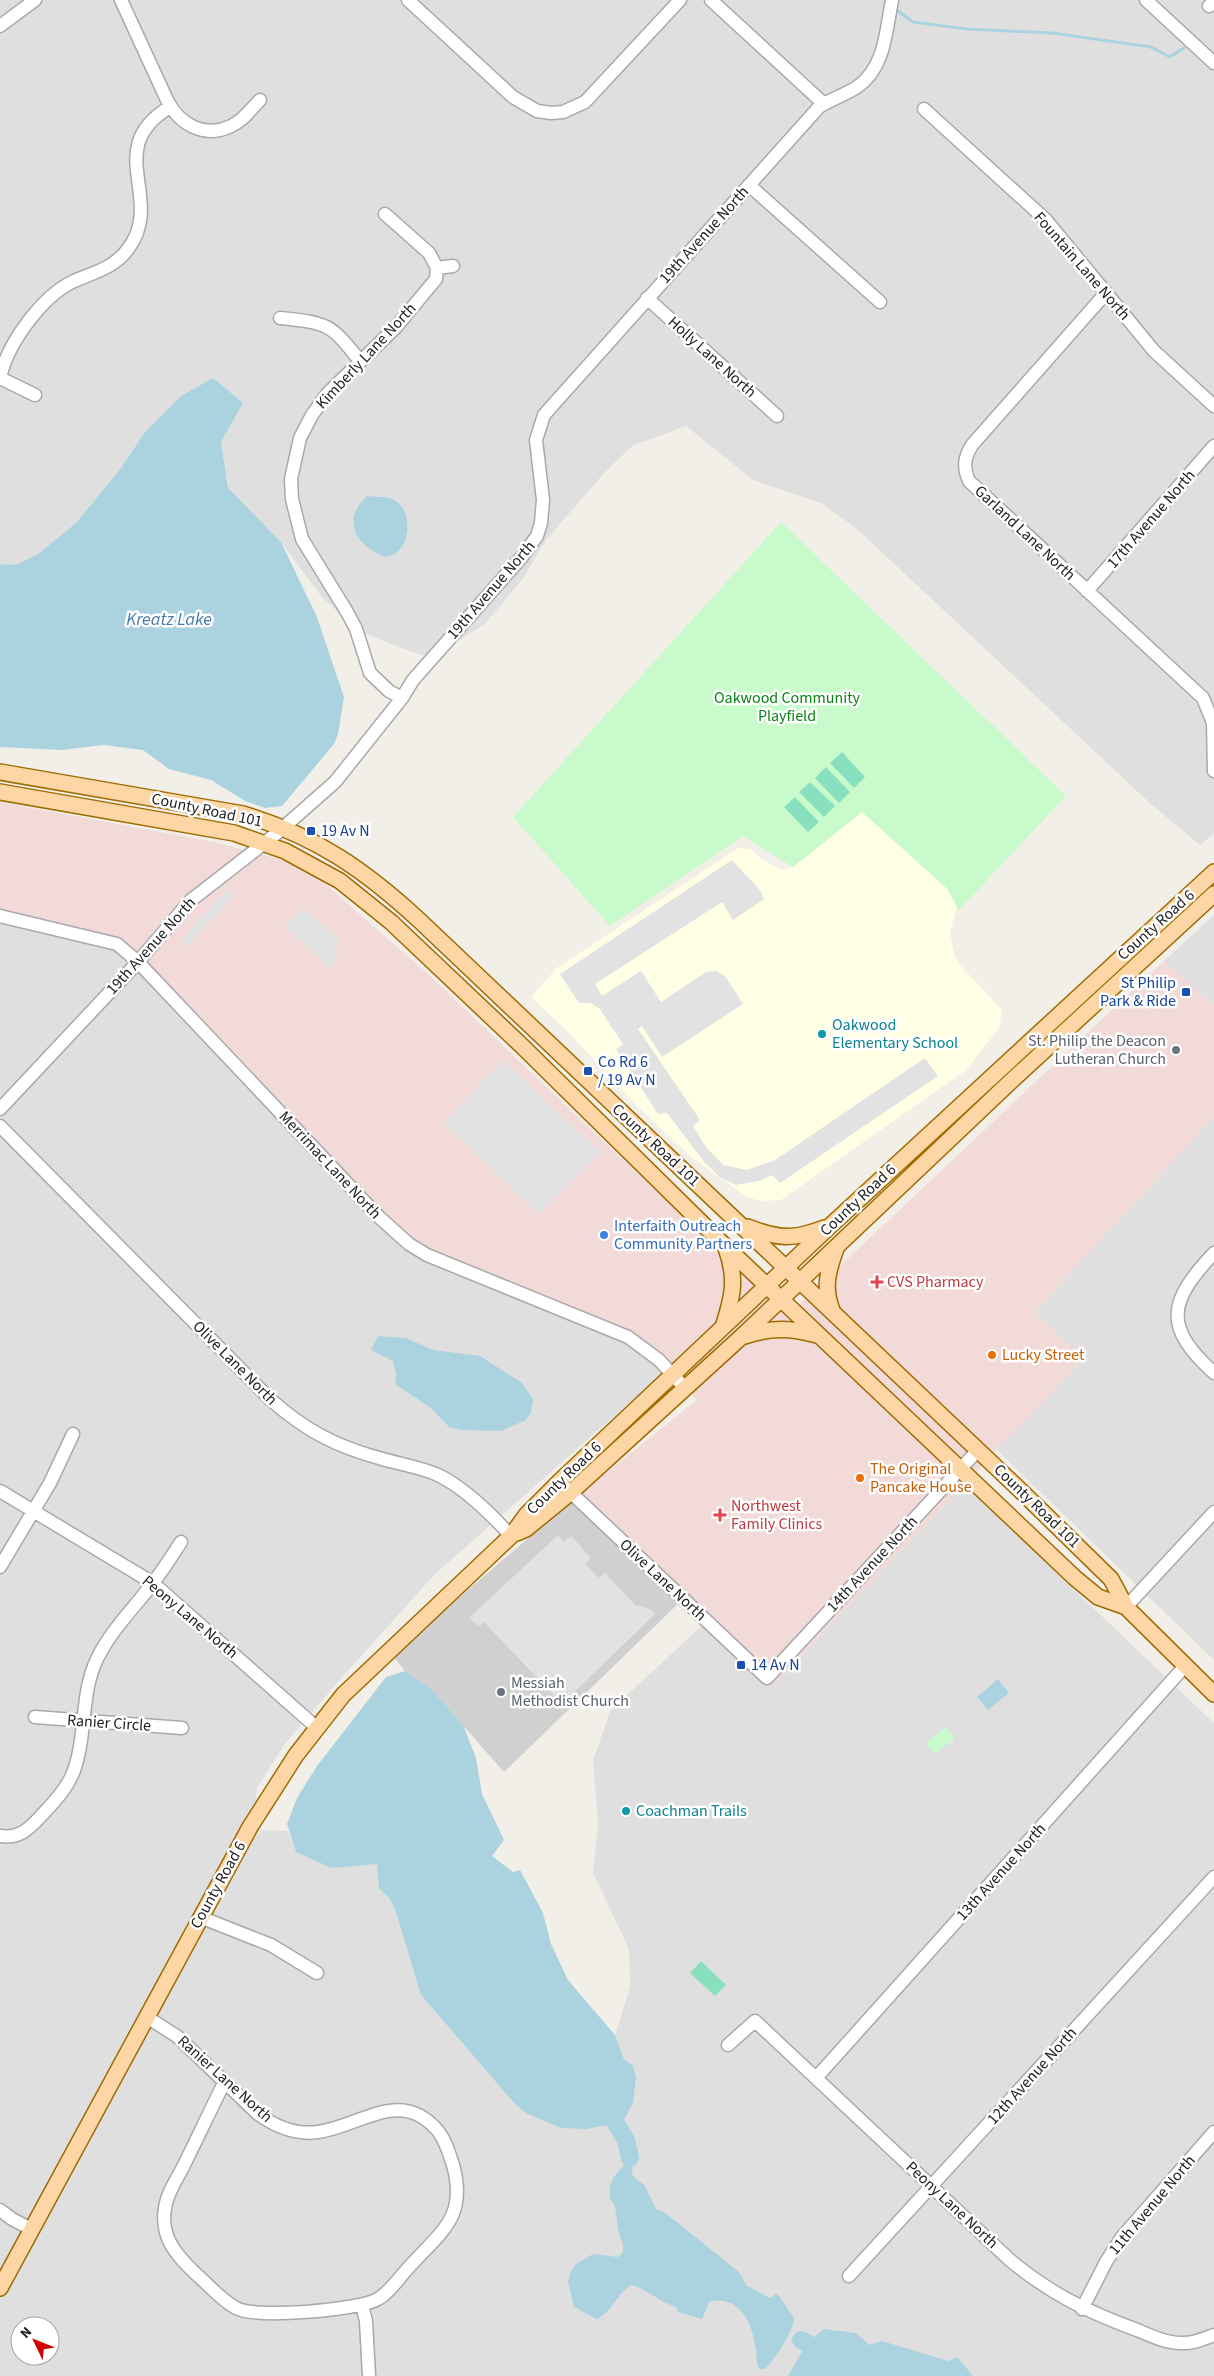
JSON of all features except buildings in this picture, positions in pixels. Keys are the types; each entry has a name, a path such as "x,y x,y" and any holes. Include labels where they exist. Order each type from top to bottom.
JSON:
{"main road":[{"name":"County Road 101","path":"0,772 216,808 264,820 351,862 388,891 978,1450 1111,1579 1126,1608 1214,1694"},
{"name":"County Road 101","path":"0,792 234,833 264,842 321,869 340,881 391,922 522,1046 725,1246 768,1284 960,1469 1098,1597 1126,1608"},
{"name":"County Road 6","path":"564,1487 673,1374 768,1284 1214,872"},
{"name":"County Road 6","path":"0,2288 200,1917 273,1789 316,1727 350,1688 511,1536 527,1514 564,1487 685,1388 1214,894"},
{"path":"741,1225 784,1238 809,1234 830,1226"},
{"path":"832,1312 826,1296 826,1281 838,1245"},
{"path":"723,1328 734,1286 732,1266 725,1246"},
{"path":"739,1339 760,1330 781,1328 798,1330 821,1337"}],"street":[{"path":"0,26 35,0"},
{"path":"121,0 170,107 182,121 206,131 220,130 232,126 243,118 260,100"},
{"path":"408,0 512,97 537,111 551,113 563,112 585,102 680,0"},
{"path":"711,0 824,104"},
{"name":"19th Avenue North","path":"0,1109 138,962 190,901 282,829 335,782 402,698 413,680 521,558 537,536 543,510 536,440 544,415 647,298 824,104 858,86 870,76 878,63 892,0"},
{"path":"1146,0 1214,63"},
{"path":"35,396 0,378 7,354 14,341 50,298 74,281 103,270 118,261 130,248 138,232 142,216 136,152 141,137 149,123 170,107"},
{"name":"Fountain Lane North","path":"924,109 1046,220 1154,351 1214,406"},
{"path":"749,185 880,302"},
{"path":"384,214 429,253 437,268 453,266"},
{"name":"Kimberly Lane North","path":"402,698 389,691 370,673 347,612 302,539 292,499 291,479 300,438 327,394 396,327 431,287 436,279 437,268"},
{"name":"Garland Lane North","path":"1106,293 972,445 964,462 969,481 1203,698 1213,723 1214,771"},
{"name":"Holly Lane North","path":"647,298 777,416"},
{"path":"280,318 312,322 333,330 360,361"},
{"name":"17th Avenue North","path":"1087,591 1214,446"},
{"name":"Merrimac Lane North","path":"0,916 118,944 138,962 378,1217 410,1244 427,1255 628,1336 659,1360 685,1388"},
{"name":"Olive Lane North","path":"0,1126 291,1418 314,1434 338,1445 438,1475 475,1501 511,1536"},
{"path":"1214,1253 1192,1277 1184,1289 1179,1303 1178,1318 1187,1346 1214,1373"},
{"path":"0,1567 65,1454 73,1434"},
{"name":"14th Avenue North","path":"767,1678 978,1450"},
{"name":"Olive Lane North","path":"564,1487 767,1678"},
{"name":"Peony Lane North","path":"0,1491 154,1583 316,1727"},
{"path":"1126,1608 1214,1512"},
{"path":"0,1836 10,1838 22,1834 62,1794 72,1775 79,1754 89,1681 96,1661 106,1642 154,1583 181,1542"},
{"name":"13th Avenue North","path":"816,2078 1185,1666"},
{"name":"Ranier Circle","path":"35,1717 182,1728"},
{"name":"12th Avenue North","path":"849,2276 1214,1877"},
{"path":"200,1917 271,1945 317,1973"},
{"name":"Ranier Lane North","path":"147,2017 178,2037 258,2114 286,2130 317,2132 341,2126 384,2110 400,2110 429,2122 440,2133 448,2146 459,2191 457,2206 451,2219 384,2294 362,2305"},
{"name":"Peony Lane North","path":"728,2046 755,2021 1037,2282 1082,2308 1168,2342 1197,2342 1214,2335"},
{"path":"224,2083 165,2206 166,2236 173,2249 222,2298 236,2308 251,2314 362,2305 366,2321 369,2376"},
{"name":"11th Avenue North","path":"1082,2308 1106,2262 1122,2237 1214,2132"},
{"path":"0,2210 31,2229"}],"shaded area":[{"path":"0,0 1214,0 1214,833 1200,845 1152,805 857,529 821,503 753,480 686,426 632,446 605,472 546,540 524,577 486,623 432,658 359,631 321,596 281,542 228,488 221,442 243,403 145,432 121,468 77,522 38,554 16,565 0,564"},
{"path":"0,802 214,842 286,861 316,876 429,975 787,1316 1164,961 1214,1006 1214,1117 1034,1312 1084,1359 771,1687 684,1595 575,1498 697,1400 669,1368 612,1335 545,1311 425,1257 114,947 0,913"},
{"path":"862,812 948,890 957,905 950,933 954,954 959,964 1002,1010 999,1028 966,1070 781,1200 763,1201 749,1198 691,1157 635,1104 569,1033 531,997 557,968 738,848 750,849 763,860 782,870 792,867"},
{"path":"732,860 760,890 764,899 733,920 722,902 595,984 602,996 641,971 661,1002 706,972 716,971 725,976 743,1004 662,1057 642,1026 638,1029 700,1120 693,1126 706,1147 723,1165 747,1170 775,1160 925,1058 938,1076 780,1183 772,1175 759,1181 736,1185 721,1178 705,1163 667,1113 658,1114 616,1049 623,1044 599,1008 590,1003 579,1003 560,974"},
{"path":"228,889 235,895 188,946 181,940"},
{"path":"303,907 341,941 332,951 338,958 329,968 285,926"},
{"path":"0,913 114,946 424,1256 545,1311 615,1336 669,1368 435,1574 284,1745 257,1788 254,1830 288,1831 296,1852 331,1868 377,1863 379,1888 389,1898 395,1909 421,1995 515,2104 624,2059 615,2035 630,1987 629,1949 593,1873 598,1825 593,1761 610,1711 708,1620 772,1686 964,1485 1214,1723 1214,2376 0,2376"},
{"path":"1214,915 1214,1006 1164,961"},
{"path":"503,1060 600,1152 539,1214 443,1123"},
{"path":"1214,1117 1214,1660 997,1450 1084,1359 1034,1312"},
{"path":"575,1498 683,1599 504,1772 430,1688 405,1671 392,1655"},
{"path":"558,1535 564,1542 571,1536 591,1558 585,1564 599,1578 605,1573 635,1605 650,1609 655,1614 562,1704 484,1622 479,1626 469,1618"}],"green space":[{"name":"Oakwood Community Playfield","path":"781,522 1066,796 959,910 946,887 862,812 793,867 743,836 610,926 513,817"},
{"path":"842,752 865,777 854,788 830,763"},
{"path":"826,767 850,792 839,803 815,778"},
{"path":"810,782 835,806 824,817 799,792"},
{"path":"795,797 819,822 808,832 784,807"},
{"path":"946,1727 955,1739 934,1754 926,1742"},
{"path":"701,1961 726,1985 715,1996 690,1973"}],"water":[{"name":"Kreatz Lake","path":"213,378 243,403 221,442 228,488 281,542 317,617 344,697 338,734 334,744 282,806 265,808 245,801 211,780 169,769 143,750 104,745 61,750 0,747 0,564 16,565 38,554 77,522 121,468 145,432 181,396"},
{"path":"367,496 385,497 394,500 404,511 408,525 407,533 402,547 393,555 386,557 376,553 360,540 356,532 354,515 359,505"},
{"path":"378,1336 406,1338 433,1350 480,1356 522,1383 533,1399 531,1412 526,1420 501,1431 461,1430 449,1427 431,1408 395,1384 396,1375 393,1361 371,1350"},
{"path":"405,1671 430,1688 463,1725 476,1758 482,1794 504,1840 492,1856 513,1872 520,1870 543,1913 551,1944 568,1980 615,2035 624,2059 633,2066 636,2077 633,2103 625,2118 616,2124 585,2129 561,2128 526,2113 515,2104 421,1995 395,1909 389,1898 379,1888 377,1864 331,1868 296,1852 287,1824 297,1798 317,1766 386,1677"},
{"path":"998,1679 1009,1693 988,1710 977,1697"},
{"path":"630,2158 633,2160 632,2175 645,2186 656,2209 662,2211 678,2223 739,2272 747,2286 770,2298 776,2294 779,2296 794,2318 783,2345 765,2369 759,2369 752,2330 748,2321 737,2307 729,2302 709,2302 702,2319 678,2312 676,2307 632,2285 597,2319 574,2307 568,2282 571,2271 576,2264 593,2254 618,2257 623,2252 615,2206 610,2198 610,2186 613,2178"},
{"path":"824,2329 856,2333 869,2345 882,2341 948,2361 957,2357 973,2376 788,2376 807,2343"}],"waterway":[{"path":"894,8 913,22 967,29 1052,33 1151,47 1170,57 1184,48"},
{"path":"616,2124 626,2140 630,2158"},
{"path":"801,2340 807,2343"}],"place":[{"name":"19 Av N","path":"311,831"},
{"name":"St Philip Park & Ride","path":"1186,992"},
{"name":"Oakwood Elementary School","path":"822,1034"},
{"name":"St. Philip the Deacon Lutheran Church","path":"1176,1050"},
{"name":"Co Rd 6 / 19 Av N","path":"588,1071"},
{"name":"Interfaith Outreach Community Partners","path":"604,1235"},
{"name":"CVS Pharmacy","path":"877,1282"},
{"name":"Lucky Street","path":"992,1355"},
{"name":"The Original Pancake House","path":"860,1478"},
{"name":"Northwest Family Clinics","path":"720,1515"},
{"name":"14 Av N","path":"741,1665"},
{"name":"Messiah Methodist Church","path":"501,1692"},
{"name":"Coachman Trails","path":"626,1811"}]}
